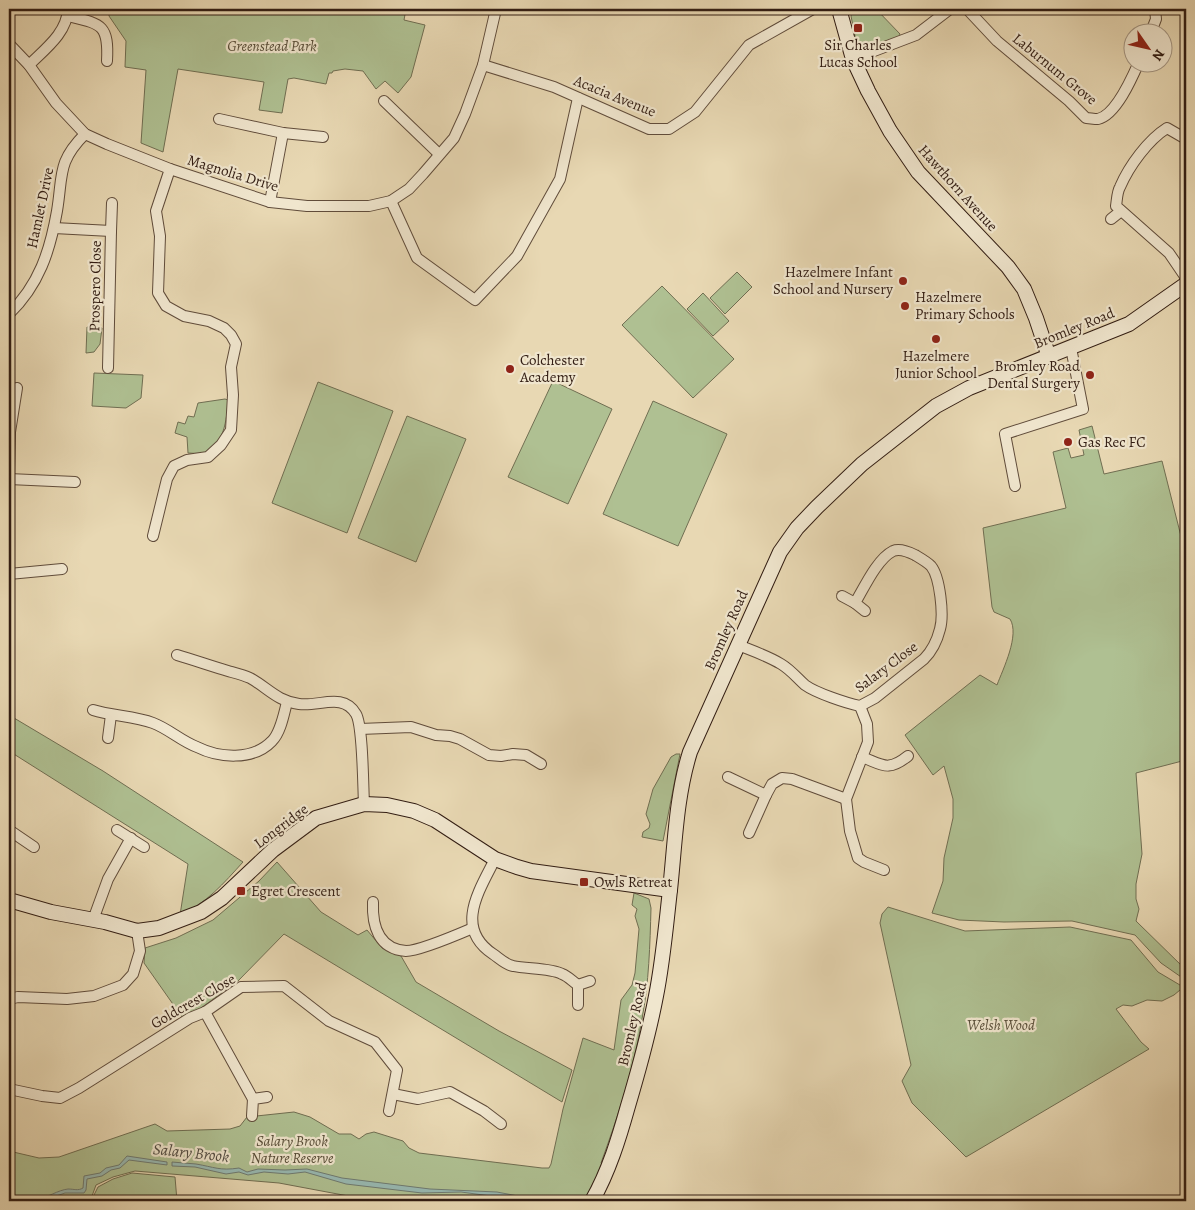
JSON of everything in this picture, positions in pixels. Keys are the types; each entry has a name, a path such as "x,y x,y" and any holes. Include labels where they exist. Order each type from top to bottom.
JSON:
{"street":[{"name":"Magnolia Drive","path":"9,44 29,65 56,103 85,134 107,144 170,169 270,202 335,207 369,206 391,201 409,189 454,138 483,65 496,9"},
{"name":"Acacia Avenue","path":"483,65 554,88 649,129 669,130 695,112 749,46 813,9"},
{"name":"Hawthorn Avenue","path":"839,9 853,59 890,131 918,172 1008,267 1024,289 1049,357"},
{"path":"853,59 916,35 950,9"},
{"name":"Laburnum Grove","path":"967,9 997,41 1069,101 1086,118 1099,119 1110,111 1129,84 1134,72"},
{"path":"1155,9 1155,22"},
{"path":"29,65 58,37 68,13 91,21 105,33 108,44 107,61"},
{"path":"391,201 417,258 475,300 517,256 560,179 578,98"},
{"path":"384,101 439,154"},
{"path":"219,119 283,133 323,137"},
{"path":"1186,139 1167,128 1156,135 1145,147 1119,188 1116,206 1169,253 1186,278"},
{"path":"270,202 283,133"},
{"name":"Hamlet Drive","path":"9,314 22,301 38,277 54,228 60,178 66,158 76,142 85,134"},
{"path":"152,536 167,479 174,466 187,460 208,457 221,445 231,430 234,395 231,367 236,344 231,335 224,328 209,321 184,316 166,306 158,293 160,236 156,211 170,169"},
{"path":"111,231 112,203"},
{"path":"1111,219 1121,210"},
{"name":"Prospero Close","path":"54,228 111,231 108,368"},
{"name":"Bromley Road","path":"592,1201 610,1163 645,1048 656,994 670,890 677,814 685,767 765,584 788,540 817,508 862,464 936,406 969,388 1129,324 1186,284"},
{"path":"1015,486 1005,434 1082,409 1071,348"},
{"path":"9,474 10,432 17,388"},
{"path":"9,478 75,482"},
{"name":"Salary Close","path":"738,645 767,656 781,664 795,673 806,686 860,706 875,698 931,652 941,627 941,604 937,578 931,566 906,551 894,550 883,559 855,603"},
{"path":"9,574 62,569"},
{"path":"842,596 865,611"},
{"path":"177,655 249,678 274,696 288,702 301,705 342,702 349,706 355,712 360,729 364,804"},
{"path":"93,710 111,715 145,720 175,734 195,747 214,754 230,756 261,749 273,740 288,702"},
{"path":"860,706 867,724 868,742 846,799 850,831 858,858 884,870"},
{"path":"108,738 111,715"},
{"path":"360,729 411,727 436,735 460,739 489,755 526,755 541,764"},
{"path":"862,757 887,766 894,766 908,756"},
{"path":"728,777 766,794"},
{"path":"749,833 772,784 782,778 792,779 846,799"},
{"name":"Longridge","path":"9,900 51,912 137,931 159,928 201,912 222,898 273,850 316,818 364,804 387,805 414,811 435,820 495,859 531,871 670,890"},
{"path":"9,830 34,847"},
{"path":"117,830 144,847"},
{"path":"93,920 108,879 130,838"},
{"path":"495,859 476,897 471,914 477,938 487,950 510,966 562,973 578,985"},
{"path":"373,902 372,920 376,932 393,947 406,951 418,949 473,928"},
{"path":"9,999 18,997 67,999 94,996 123,985 133,974 140,951 137,931"},
{"path":"578,985 590,980"},
{"path":"578,985 578,1005"},
{"name":"Goldcrest Close","path":"9,1089 60,1098 190,1018 205,1012 241,987 284,986 330,1021 375,1042 397,1070 389,1111"},
{"path":"205,1012 253,1099 252,1116"},
{"path":"393,1094 418,1099 450,1092 500,1124"},
{"path":"253,1099 267,1097"}],"green space":[{"name":"Greenstead Park","path":"109,9 406,9 404,20 425,25 411,77 398,93 385,81 376,89 363,71 345,69 333,71 329,73 326,84 294,78 288,79 282,113 259,110 264,82 178,69 163,152 141,143 146,70 125,67 126,41 109,16"},
{"path":"853,9 876,9 900,34 899,37 872,46 856,41 851,16"},
{"path":"737,272 752,287 725,314 710,298"},
{"path":"662,286 734,359 693,398 622,325"},
{"path":"703,293 729,321 713,336 687,309"},
{"path":"87,327 102,328 100,344 94,352 86,353"},
{"path":"94,373 143,375 141,398 126,408 92,406"},
{"path":"553,381 612,409 568,504 508,477"},
{"path":"318,382 393,411 347,533 272,503"},
{"path":"228,400 227,415 223,432 215,446 209,451 188,453 187,437 175,433 178,422 185,424 188,416 194,417 198,403"},
{"path":"653,401 727,434 678,546 603,514"},
{"path":"407,416 466,439 416,562 358,538"},
{"path":"1092,426 1104,474 1162,461 1186,556 1186,760 1136,773 1142,854 1136,884 1136,899 1139,909 1136,921 1183,967 1184,979 1161,963 1135,935 1072,921 1004,922 959,920 932,913 943,881 944,858 953,818 953,799 944,766 933,775 905,735 980,675 997,685 1012,643 1013,626 1010,619 994,612 992,607 983,528 1066,508 1053,452 1068,448 1071,458 1084,455 1079,430"},
{"path":"9,715 103,771 243,862 206,899 180,915 188,864 9,751"},
{"path":"680,754 663,841 642,837 643,832 649,828 650,824 646,814 653,789 671,757"},
{"path":"277,862 321,912 358,935 367,930 382,948 401,956 416,982 499,1031 572,1070 562,1102 284,934 238,981 200,1009 182,1017 144,963 145,948 176,938 213,920 259,881"},
{"name":"Salary Brook Nature Reserve","path":"634,893 649,899 651,908 646,992 639,1037 630,1074 601,1163 610,1163 590,1201 375,1201 279,1183 135,1171 113,1177 96,1185 92,1196 72,1201 9,1201 9,1151 39,1158 59,1157 155,1124 167,1131 230,1129 240,1126 247,1117 294,1112 310,1117 339,1134 351,1134 359,1139 366,1134 374,1132 403,1141 409,1148 419,1153 549,1168 583,1038 614,1050 621,1000 632,985 635,973 639,929 635,916 637,909 632,905"},
{"name":"Welsh Wood","path":"888,907 965,931 1070,927 1131,940 1158,972 1185,988 1162,1001 1147,1000 1132,1006 1123,1005 1116,1009 1141,1042 1149,1049 966,1157 912,1103 902,1081 911,1065 880,923 882,914"},
{"path":"132,1173 175,1177 177,1201 83,1201 92,1199 98,1187 113,1179"}],"water":[{"path":"127,1156 167,1162 167,1165 129,1160 120,1168 111,1170 102,1176 87,1179 84,1193 65,1193 42,1201 9,1201 9,1198 37,1199 68,1189 81,1189 83,1188 84,1176 100,1173 106,1168 119,1165"},
{"path":"172,1162 222,1169 239,1168 247,1172 258,1169 307,1169 342,1178 430,1189 497,1192 544,1201 528,1201 461,1192 422,1193 346,1184 305,1172 288,1174 264,1172 248,1175 239,1172 226,1174 195,1167 172,1166"}],"place":[{"name":"Sir Charles Lucas School","path":"858,28"},
{"name":"Hazelmere Infant School and Nursery","path":"903,281"},
{"name":"Hazelmere Primary Schools","path":"905,306"},
{"name":"Hazelmere Junior School","path":"936,339"},
{"name":"Colchester Academy","path":"510,369"},
{"name":"Bromley Road Dental Surgery","path":"1090,375"},
{"name":"Gas Rec FC","path":"1068,442"},
{"name":"Owls Retreat","path":"584,882"},
{"name":"Egret Crescent","path":"241,891"}],"water label":[{"name":"Salary Brook","path":"191,1153"}]}
